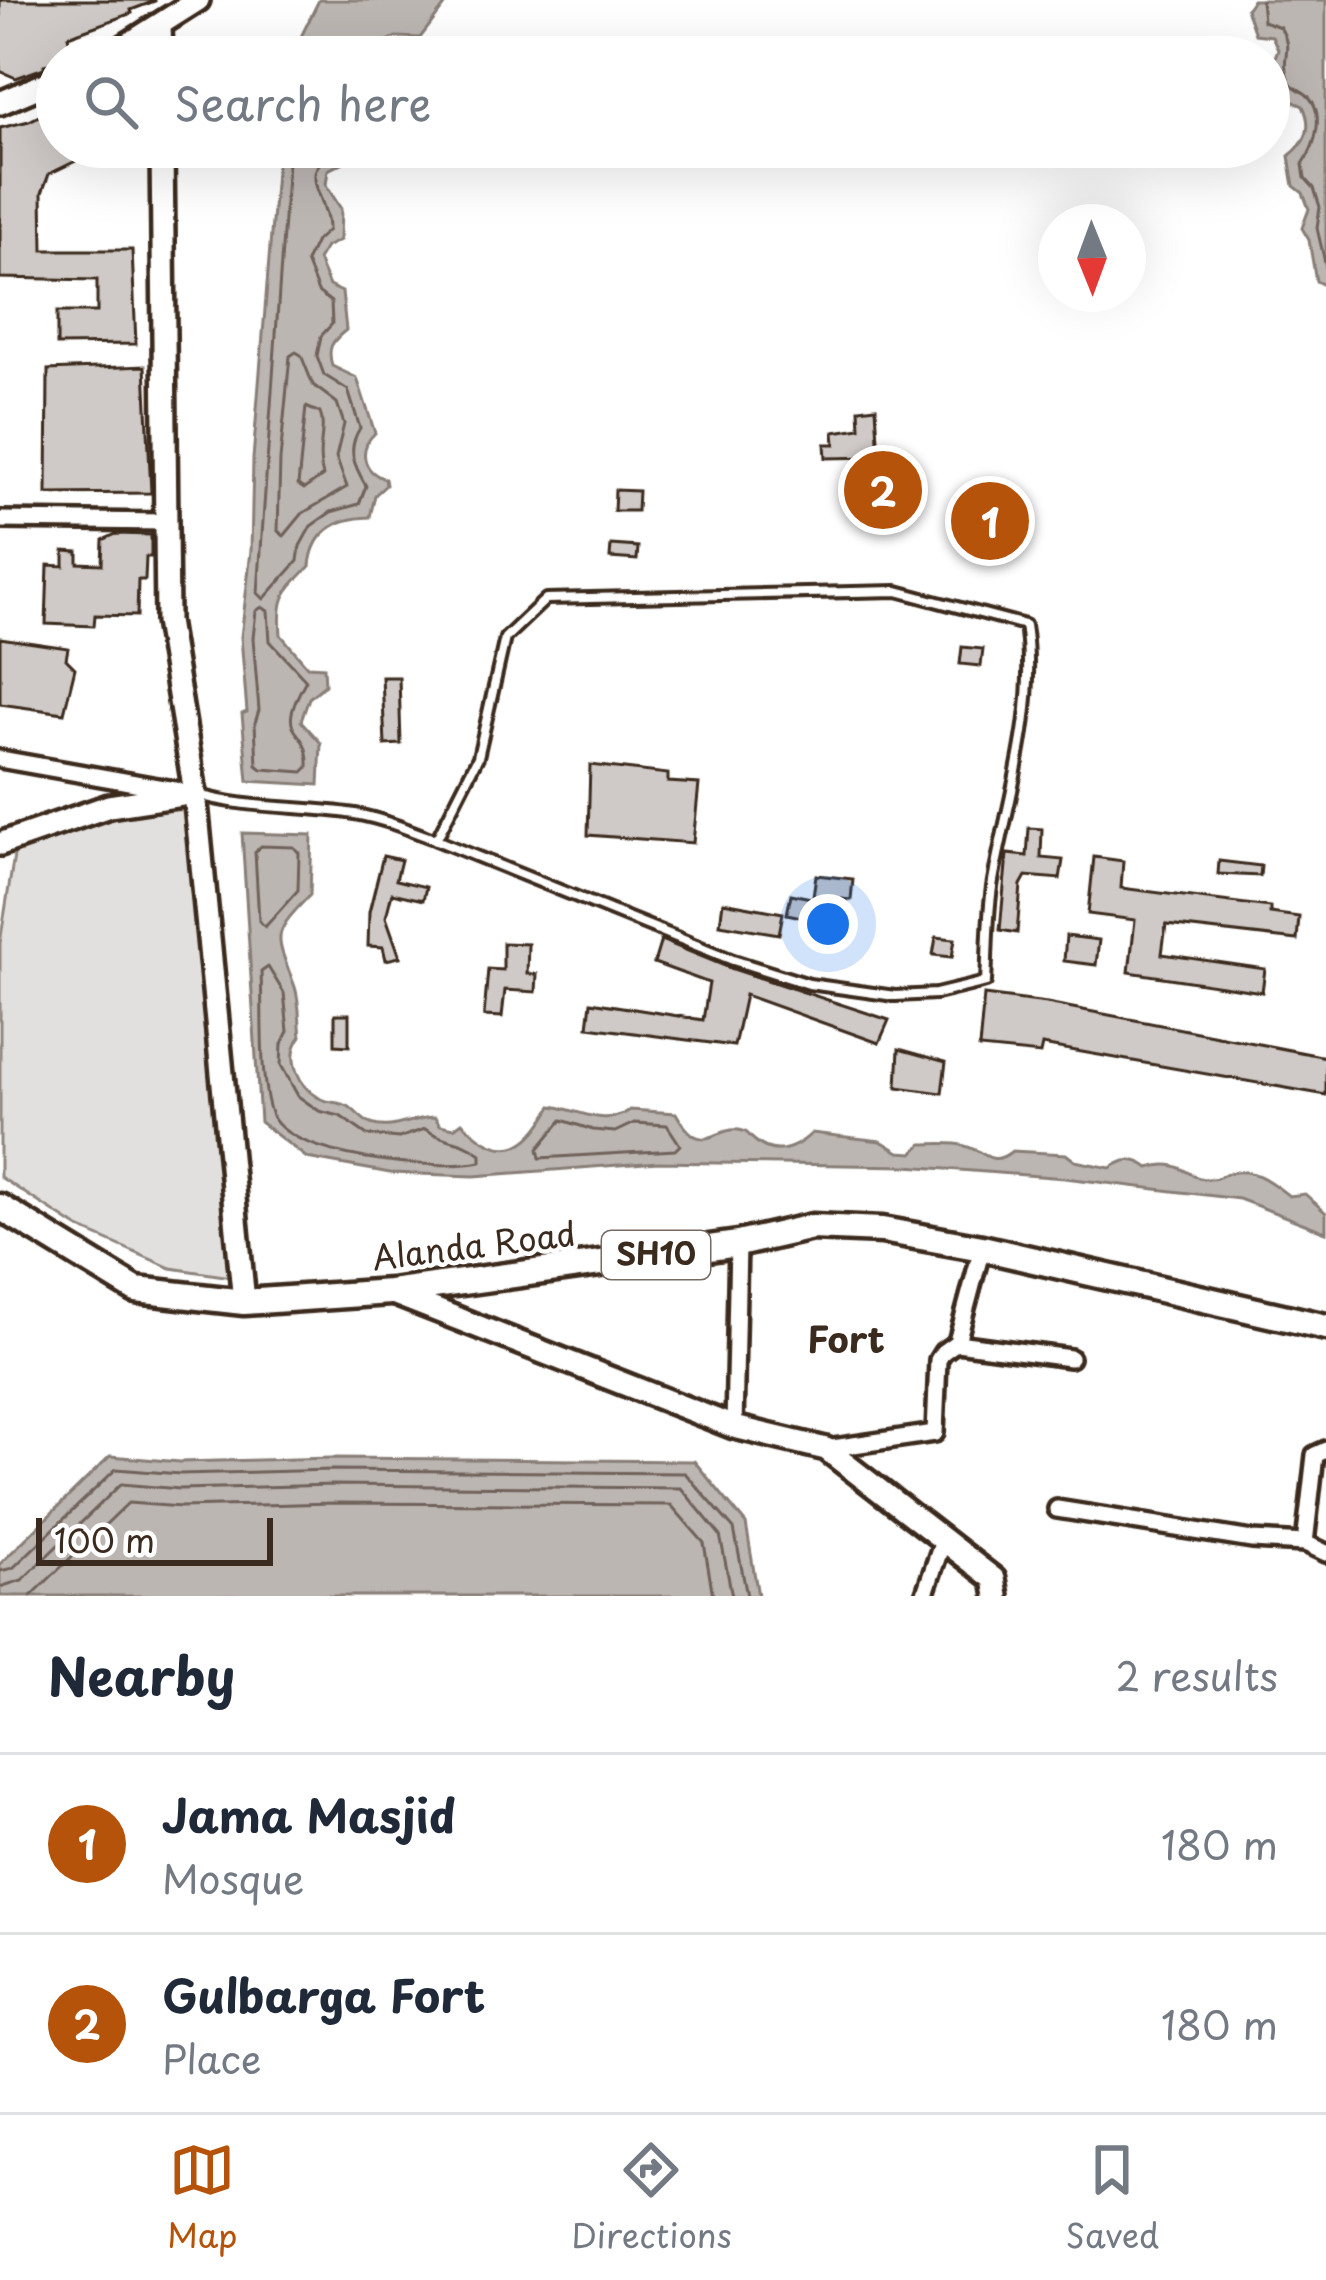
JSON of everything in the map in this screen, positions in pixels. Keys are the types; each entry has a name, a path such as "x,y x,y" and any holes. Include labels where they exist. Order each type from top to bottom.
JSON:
{"main road":[{"name":"Alanda Road","path":"0,1207 136,1290 244,1302 390,1292 738,1244 812,1227 882,1230 982,1248 1326,1327"}],"street":[{"path":"143,36 198,0"},
{"path":"160,26 160,36"},
{"path":"0,103 36,88"},
{"path":"162,168 167,620 195,793 244,1302"},
{"path":"0,520 166,522"},
{"path":"0,759 195,793"},
{"path":"0,844 109,806 195,793"},
{"path":"734,1427 738,1244"},
{"path":"957,1343 982,1248"},
{"path":"390,1292 734,1427 826,1449 935,1433 938,1360 957,1343 1070,1358"},
{"path":"826,1449 994,1580 997,1596"},
{"path":"1305,1543 1315,1455 1326,1450"},
{"path":"1057,1509 1252,1540 1305,1543 1326,1552"},
{"path":"924,1596 944,1538"}],"lane":[{"path":"195,793 218,801 355,814 436,840 733,960 809,984 896,996 936,994 986,982 992,886 1025,701 1029,647 1025,625 897,591 546,599 505,638 478,757 436,840"}],"shaded area":[{"path":"186,809 231,1277 171,1268 77,1227 0,1177 0,943 15,849 119,816"}],"water":[{"path":"319,0 449,0 422,36 301,36"},
{"path":"1253,0 1326,0 1326,286 1316,281 1309,240 1302,228 1309,209 1303,193 1294,186 1290,162 1290,155 1307,134 1308,121 1303,106 1290,100 1290,36 1255,34 1246,9"},
{"path":"276,168 332,168 326,185 341,209 340,240 326,247 318,260 329,286 342,292 346,330 331,346 332,366 357,378 375,433 366,446 365,459 386,485 375,495 370,517 347,520 322,535 310,566 282,603 281,635 307,666 324,667 325,685 309,698 301,721 321,743 319,785 248,781 241,637 251,551 253,459"},
{"path":"242,833 312,835 310,895 280,937 299,1005 301,1036 294,1062 313,1094 348,1106 371,1124 387,1126 435,1117 440,1125 454,1128 462,1122 501,1148 513,1147 533,1134 552,1106 602,1118 630,1110 676,1113 701,1138 742,1131 761,1146 776,1150 798,1144 812,1133 881,1141 899,1152 913,1153 922,1144 950,1144 994,1158 1012,1151 1066,1154 1075,1161 1110,1168 1130,1160 1149,1168 1171,1165 1202,1179 1246,1172 1289,1196 1305,1194 1326,1213 1326,1232 1239,1199 1065,1178 907,1166 658,1162 474,1176 390,1173 307,1158 260,1122"},
{"path":"110,1456 180,1462 332,1458 694,1461 746,1524 758,1596 0,1596 0,1564"}],"building":[{"path":"0,0 155,0 68,36 36,36 36,71 16,78 0,71"},
{"path":"36,118 36,168 61,168 49,174 42,193 43,250 132,250 136,344 57,345 57,312 97,312 97,280 0,278 0,128"},
{"path":"145,366 151,493 47,494 48,370"},
{"path":"876,407 879,457 826,458 825,444 835,444 834,432 860,428 859,409"},
{"path":"615,490 638,491 637,511 614,511"},
{"path":"116,534 151,535 145,580 138,580 137,616 95,615 94,626 46,624 48,565 64,566 64,551 78,552 78,563 102,564 103,540"},
{"path":"611,545 638,547 637,560 610,558"},
{"path":"0,638 68,648 66,659 75,668 64,713 0,704"},
{"path":"962,647 983,649 981,666 960,664"},
{"path":"382,677 399,677 401,744 385,745"},
{"path":"590,765 668,774 668,782 699,784 693,843 588,835"},
{"path":"1029,828 1042,829 1041,858 1063,860 1060,879 1026,876 1017,933 1000,930 1007,854 1027,856"},
{"path":"383,856 401,860 396,880 426,887 423,900 392,893 386,917 400,957 386,960 383,947 368,946 369,912"},
{"path":"1094,857 1123,861 1121,888 1270,907 1270,913 1299,917 1297,940 1166,925 1162,954 1265,969 1262,992 1129,972 1135,920 1088,914"},
{"path":"1219,861 1261,866 1260,876 1218,874"},
{"path":"816,875 853,879 851,900 813,896"},
{"path":"791,894 811,898 806,918 787,914"},
{"path":"723,902 783,913 779,934 720,924"},
{"path":"1066,936 1099,940 1096,965 1064,961"},
{"path":"936,937 955,939 952,957 933,955"},
{"path":"661,940 889,1020 879,1043 745,995 734,1046 588,1027 591,1002 703,1020 709,983 654,963"},
{"path":"503,943 528,944 527,974 537,974 536,992 505,990 502,1017 484,1016 488,969 503,970"},
{"path":"984,995 1326,1057 1326,1095 1042,1045 1040,1054 979,1048"},
{"path":"335,1014 349,1014 349,1046 335,1045"},
{"path":"899,1049 946,1062 942,1093 897,1087"}],"place":[{"name":"Gulbarga Fort","path":"883,490"},
{"name":"Jama Masjid","path":"990,521"}],"district":[{"name":"Fort","path":"846,1340"}]}
